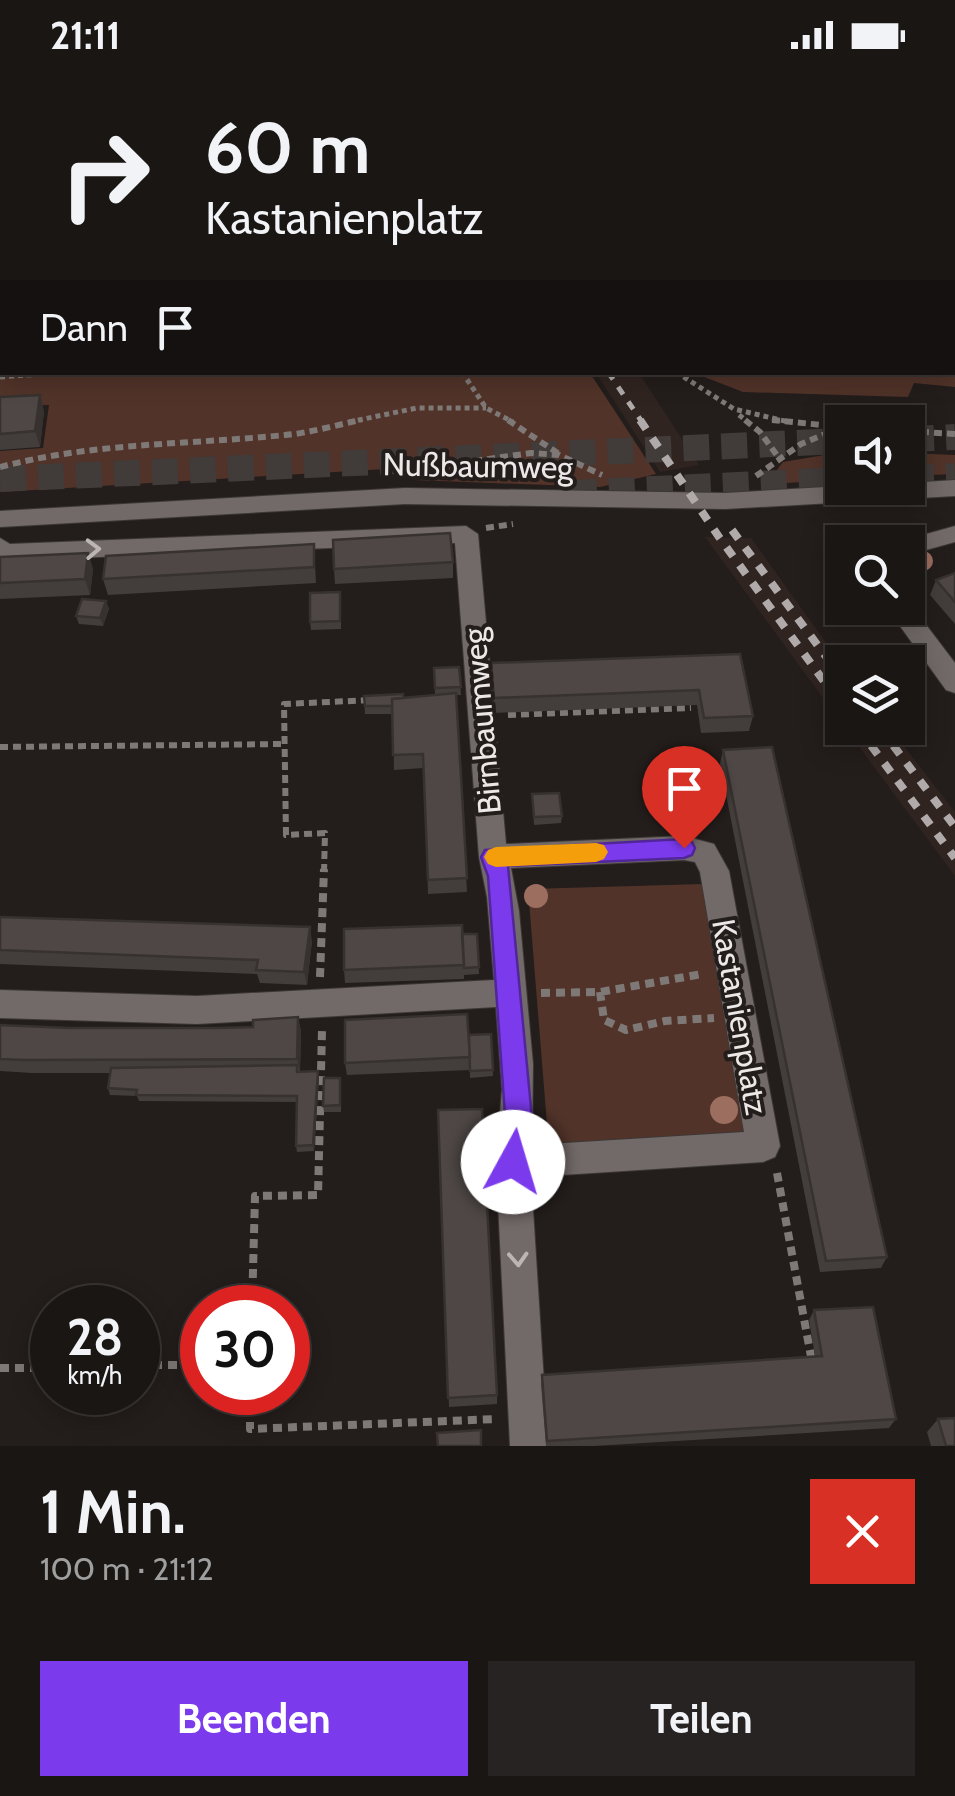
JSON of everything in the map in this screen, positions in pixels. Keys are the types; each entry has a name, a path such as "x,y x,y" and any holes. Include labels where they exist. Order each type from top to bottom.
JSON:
{"street":[{"name":"Nußbaumweg","path":"0,519 374,497 725,501 955,488"},
{"name":"Birnbaumweg","path":"0,547 2,553 466,534 520,1129 513,1162 523,1432"},
{"path":"925,542 955,534"},
{"path":"912,625 955,684"},
{"name":"Kastanienplatz","path":"493,857 684,848 704,852 714,870 763,1146 513,1162"},
{"path":"0,1004 197,1010 510,993"}],"path":[{"path":"0,377 27,375"},
{"path":"464,375 486,408"},
{"path":"679,375 698,392 760,432 779,458 825,436"},
{"path":"0,466 113,445 288,435 418,408 486,408 522,426 560,455"},
{"path":"736,413 825,426"},
{"path":"925,432 955,434"},
{"path":"319,996 325,834 286,835 284,704 378,700"},
{"path":"481,716 692,708"},
{"path":"0,747 284,744"},
{"path":"510,993 600,992 732,970"},
{"path":"600,992 604,1020 625,1031 660,1022 740,1017"},
{"path":"253,1285 255,1196 318,1195 322,1015"},
{"path":"763,1146 775,1161 812,1363 793,1364"},
{"path":"0,1368 30,1368"},
{"path":"250,1415 250,1429 523,1432"}],"shaded area":[{"path":"0,375 591,375 656,474 600,487 413,480 403,468 0,492 0,451 43,448 49,405 0,407"},
{"path":"597,375 640,375 699,465 660,472"},
{"path":"699,375 955,375 955,387 914,383 908,397 743,392"},
{"path":"925,454 955,455 955,474 925,475"},
{"path":"825,455 825,481 766,484 783,462"},
{"path":"705,537 751,538 828,645 825,701"},
{"path":"858,745 903,745 955,812 955,876"},
{"path":"703,884 750,1138 549,1149 528,889"}],"building":[{"path":"40,395 35,431 0,434 0,397"},
{"path":"450,533 453,562 334,569 333,540"},
{"path":"314,544 314,567 103,579 106,556"},
{"path":"88,553 85,579 0,583 0,557"},
{"path":"955,573 955,602 936,580"},
{"path":"340,592 340,621 310,622 310,593"},
{"path":"82,599 106,601 100,618 76,616"},
{"path":"740,654 753,716 704,718 699,690 494,698 491,663"},
{"path":"459,667 461,687 435,688 434,668"},
{"path":"456,693 467,878 428,880 423,754 393,755 392,699"},
{"path":"403,694 403,698 392,699 392,706 365,706 364,696"},
{"path":"772,747 887,1257 826,1261 723,750"},
{"path":"704,787 707,809 693,810 690,788"},
{"path":"559,793 562,816 534,817 532,794"},
{"path":"0,917 310,927 304,972 256,970 258,960 0,950"},
{"path":"462,925 464,965 344,970 344,929"},
{"path":"462,934 477,934 479,967 464,968"},
{"path":"467,1014 470,1057 345,1063 345,1020"},
{"path":"298,1017 297,1059 0,1059 0,1025 216,1028 253,1027 253,1020"},
{"path":"491,1034 493,1070 470,1071 469,1035"},
{"path":"297,1065 297,1072 318,1071 313,1145 296,1146 297,1096 136,1095 137,1090 108,1088 111,1068"},
{"path":"324,1078 340,1078 340,1105 323,1106"},
{"path":"482,1109 497,1395 448,1398 438,1110"},
{"path":"873,1307 896,1419 547,1441 542,1375 822,1356 814,1310"},
{"path":"955,1418 955,1446 946,1446 938,1419"},
{"path":"481,1430 481,1446 438,1446 437,1433"}],"tunnel":[{"path":"925,438 955,437"},
{"path":"0,479 825,442"},
{"path":"925,477 955,476"},
{"path":"571,493 825,481"}],"railway":[{"path":"610,375 642,422"},
{"path":"640,420 825,683"},
{"path":"732,530 825,655"},
{"path":"871,745 955,858"},
{"path":"893,745 955,827"}],"slow traffic":[{"path":"496,857 596,852"}],"route":[{"path":"513,1162 520,1129 500,876 493,857 684,848"}]}
